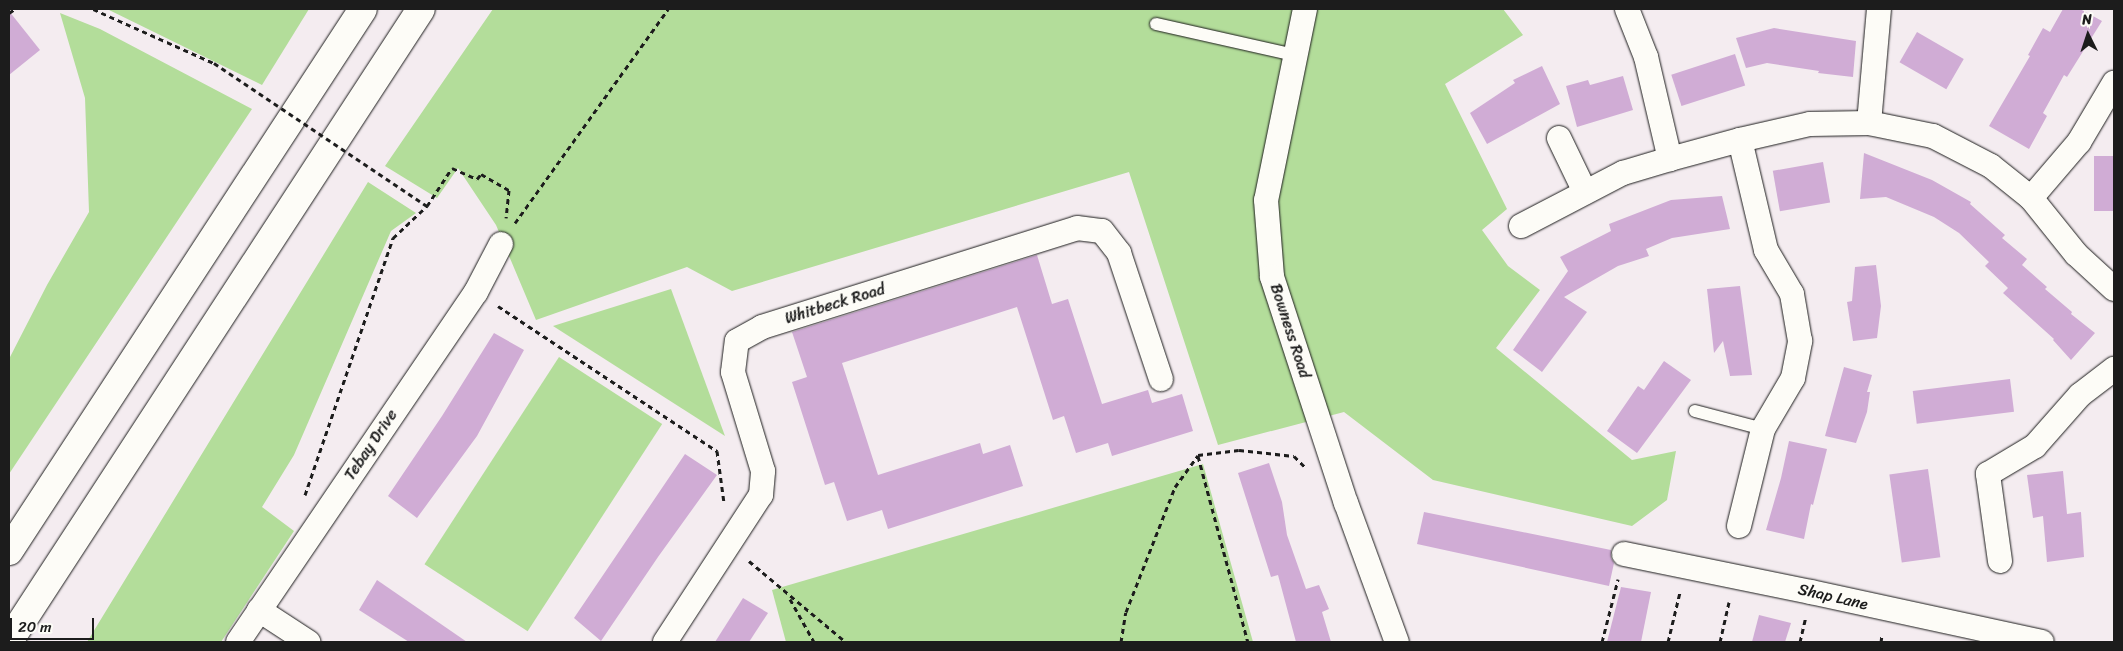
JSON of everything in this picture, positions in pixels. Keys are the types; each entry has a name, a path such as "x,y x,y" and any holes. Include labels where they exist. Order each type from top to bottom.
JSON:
{"highway":[{"path":"9,550 363,9"},
{"path":"9,641 421,9"}],"street":[{"name":"Bowness Road","path":"1305,9 1266,200 1272,276 1346,503 1397,642"},
{"path":"1627,9 1646,57 1670,159"},
{"path":"1869,123 1879,9"},
{"path":"2031,198 2079,142 2114,83"},
{"path":"1521,226 1623,174 1670,159 1810,124 1869,123 1932,136 1991,166 2031,198 2076,254 2114,289"},
{"path":"1559,138 1585,192"},
{"path":"1739,526 1763,429 1793,378 1800,341 1792,294 1766,250 1740,140"},
{"name":"Whitbeck Road","path":"665,642 760,495 763,471 733,372 737,341 762,327 1077,228 1102,231 1119,253 1161,379"},
{"name":"Tebay Drive","path":"238,642 476,292 506,237"},
{"path":"2000,561 1988,474 2035,446 2080,395 2114,370"},
{"name":"Shap Lane","path":"1624,554 2042,642"},
{"path":"259,610 308,642"}],"lane":[{"path":"1156,24 1295,55"},
{"path":"1695,411 1763,429"}],"path":[{"path":"9,13 14,9"},
{"path":"93,9 214,63 427,206"},
{"path":"506,237 668,9"},
{"path":"314,529 305,496 393,238 427,206 452,168 477,179 481,174 509,190 505,216 506,237"},
{"path":"476,292 717,451 730,544 788,596 846,642"},
{"path":"1121,642 1126,612 1175,487 1198,455 1239,450 1294,456 1313,474"},
{"path":"1198,455 1248,642"},
{"path":"1602,642 1624,554"},
{"path":"1668,642 1686,567"},
{"path":"1720,642 1735,577"},
{"path":"788,596 814,642"}],"green space":[{"path":"107,9 309,9 262,85"},
{"path":"493,9 1503,9 1523,35 1445,84 1507,209 1482,230 1508,266 1540,290 1496,348 1632,460 1676,451 1667,500 1632,526 1433,480 1344,412 1218,445 1129,172 732,291 687,267 536,320 496,225 458,168 437,198 385,166"},
{"path":"60,13 100,29 252,109 9,474 9,359 47,285 89,212 85,98"},
{"path":"368,182 416,213 391,231 294,455 262,507 294,531 221,642 87,642"},
{"path":"671,289 725,436 553,326"},
{"path":"559,357 662,424 528,631 424,564"},
{"path":"1203,464 1253,642 786,642 772,590"}],"building":[{"path":"2063,9 2080,9 2102,21 2067,77 2064,75 2043,113 2047,116 2029,149 1989,126 2030,56 2028,55 2043,28 2050,32"},
{"path":"9,11 40,50 9,75"},
{"path":"1774,28 1856,41 1853,77 1818,73 1819,71 1767,63 1746,68 1736,38"},
{"path":"1917,32 1964,59 1946,89 1900,62"},
{"path":"1735,54 1745,85 1681,106 1671,75"},
{"path":"1542,66 1560,104 1487,144 1470,113 1515,83 1513,80"},
{"path":"1623,76 1633,110 1577,127 1566,86 1588,80 1590,85"},
{"path":"1864,153 1932,180 1971,202 1970,204 2005,235 2002,238 2027,259 2022,265 2047,287 2045,289 2072,312 2071,314 2095,333 2071,360 2054,339 2003,293 2008,288 1985,266 1989,262 1959,233 1934,217 1886,197 1860,199"},
{"path":"2094,156 2114,156 2114,211 2094,211"},
{"path":"1823,162 1830,202 1780,211 1773,171"},
{"path":"1722,196 1730,229 1672,238 1646,249 1649,256 1618,266 1564,297 1587,312 1542,372 1513,350 1568,271 1560,257 1611,231 1609,224 1671,200"},
{"path":"1037,255 1052,304 1068,299 1102,404 1148,390 1152,403 1182,394 1193,431 1112,456 1108,443 1076,453 1064,416 1053,420 1017,307 842,363 878,475 980,443 983,454 1010,445 1023,486 888,529 882,510 847,521 834,482 825,485 792,382 807,377 792,332"},
{"path":"1876,265 1881,306 1877,338 1853,341 1847,302 1852,301 1855,267"},
{"path":"1740,286 1752,375 1730,376 1723,341 1714,353 1707,289"},
{"path":"494,333 524,350 477,436 417,518 388,496 442,416"},
{"path":"1664,361 1691,380 1637,453 1607,431 1638,386 1644,390"},
{"path":"1844,367 1872,375 1867,392 1870,392 1867,412 1856,443 1825,436"},
{"path":"2010,379 2014,412 1917,424 1913,391"},
{"path":"1789,441 1827,449 1813,505 1811,504 1804,539 1766,530 1781,478"},
{"path":"685,454 717,475 601,641 574,618"},
{"path":"1269,463 1282,502 1287,535 1306,589 1319,585 1329,609 1322,612 1331,642 1296,642 1278,575 1271,577 1238,473"},
{"path":"1928,469 1940,557 1902,563 1889,474"},
{"path":"2063,471 2067,514 2081,512 2084,557 2047,562 2043,516 2033,518 2027,475"},
{"path":"1424,512 1611,550 1611,558 1614,563 1609,586 1417,544"},
{"path":"377,580 467,642 409,642 359,610"},
{"path":"1621,587 1651,592 1641,642 1607,642"},
{"path":"743,598 768,613 749,642 715,642"},
{"path":"1759,615 1791,623 1785,642 1752,642"}]}
